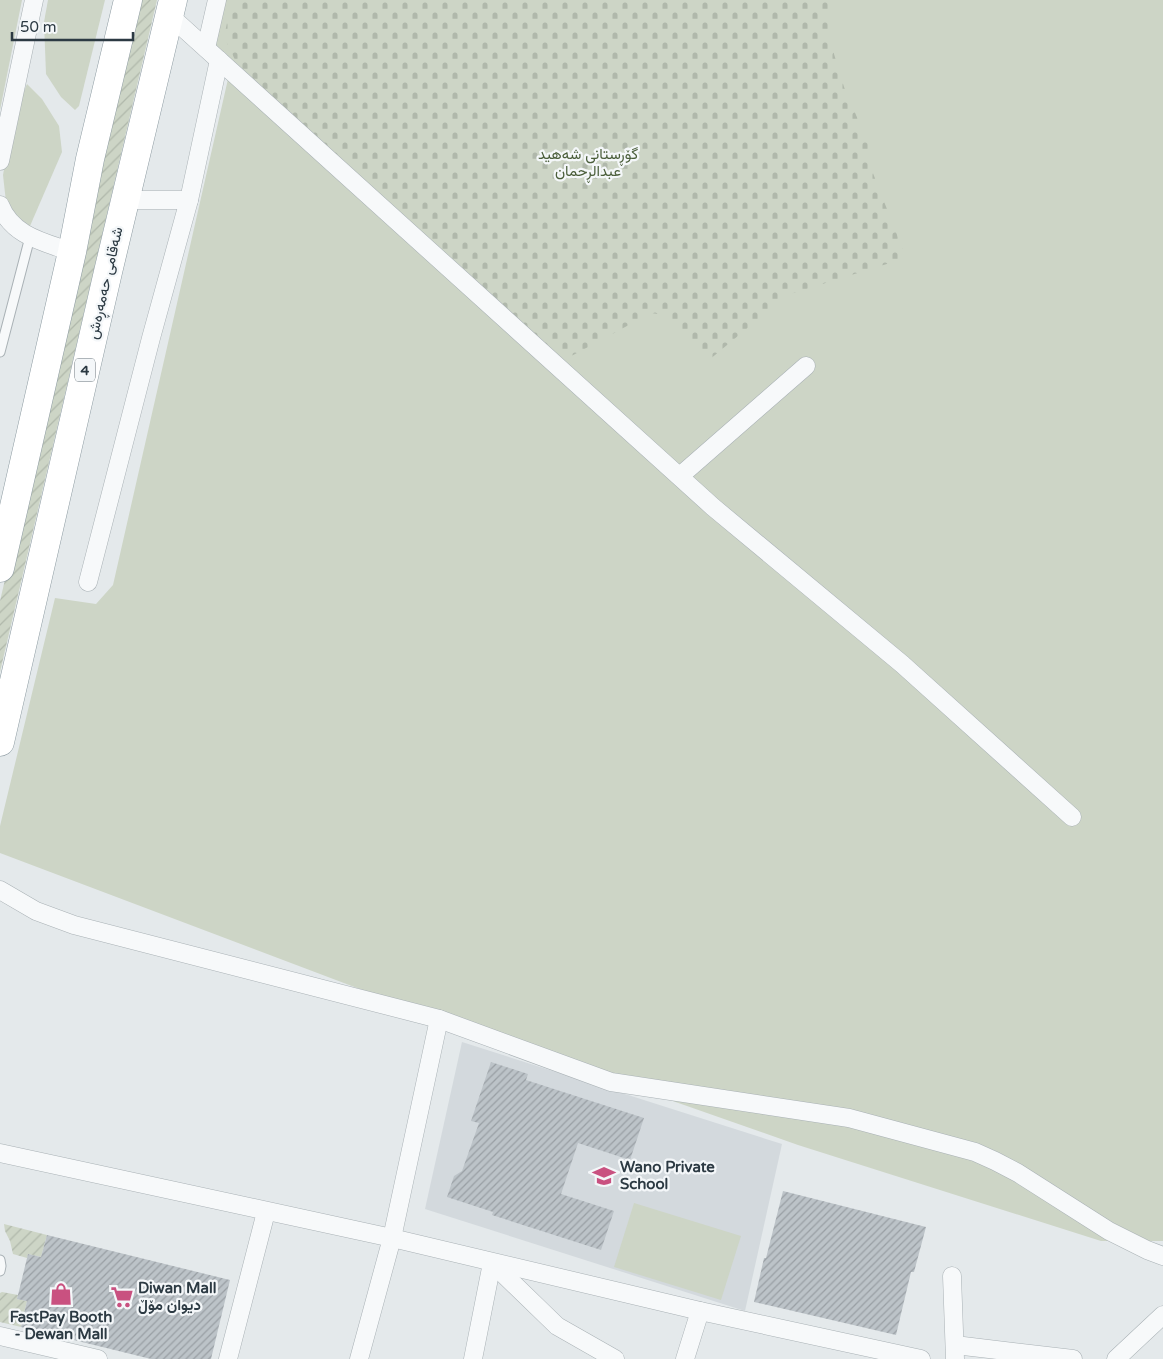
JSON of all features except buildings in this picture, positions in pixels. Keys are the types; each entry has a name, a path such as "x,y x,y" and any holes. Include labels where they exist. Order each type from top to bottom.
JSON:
{"highway":[{"path":"0,568 72,252 90,158 128,0"},
{"name":"شەقامی حەمەڕەش","path":"0,742 171,8"}],"street":[{"path":"0,161 34,0"},
{"path":"206,48 216,0"},
{"path":"171,8 219,60 713,507 902,664 1072,817"},
{"path":"88,582 189,200 219,60"},
{"path":"125,200 189,200"},
{"path":"0,205 5,221 19,231 30,238 72,252"},
{"path":"680,476 806,366"},
{"path":"0,890 36,911 74,925 439,1019 611,1082 849,1118 975,1152 1018,1173 1109,1231 1163,1256"},
{"path":"359,1359 392,1238 439,1019"},
{"path":"0,1153 392,1238 700,1311 921,1359"},
{"path":"228,1359 266,1212"},
{"path":"473,1359 492,1263"},
{"path":"492,1263 558,1326 615,1359"},
{"path":"952,1276 955,1352 1073,1359"},
{"path":"685,1359 700,1311"},
{"path":"1116,1359 1163,1315"},
{"path":"0,1336 98,1359"}],"lane":[{"path":"0,352 30,238"},
{"path":"0,1260 0,1271"}],"shaded area":[{"name":"Wano Private School","path":"462,1042 782,1144 745,1311 425,1209"}],"green space":[{"path":"0,0 22,0 0,110"},
{"path":"48,0 105,0 79,106 75,110 61,97 46,74 44,22"},
{"path":"141,0 157,0 0,672 0,601"},
{"path":"222,0 1163,0 1163,1241 1101,1241 798,1145 439,1019 0,853 0,826 55,598 96,604 113,585 228,79 211,42"},
{"name":"گۆڕستانی شەهید عبدالڕحمان","path":"232,0 829,0 829,21 834,54 844,87 871,150 869,163 906,258 787,295 709,360 665,315 651,313 564,360 238,66 224,37"},
{"path":"27,84 42,99 59,126 62,152 30,226 17,220 6,202 3,175 13,117"},
{"path":"634,1203 741,1236 721,1300 614,1267"},
{"path":"4,1224 47,1235 41,1257 28,1254 27,1258 13,1254"},
{"path":"0,1293 18,1295 17,1299 27,1301 21,1327 0,1322"}],"place":[{"name":"Wano Private School","path":"604,1176"},
{"name":"FastPay Booth - Dewan Mall","path":"61,1294"},
{"name":"Diwan Mall دیوان مۆڵ","path":"122,1297"}]}
